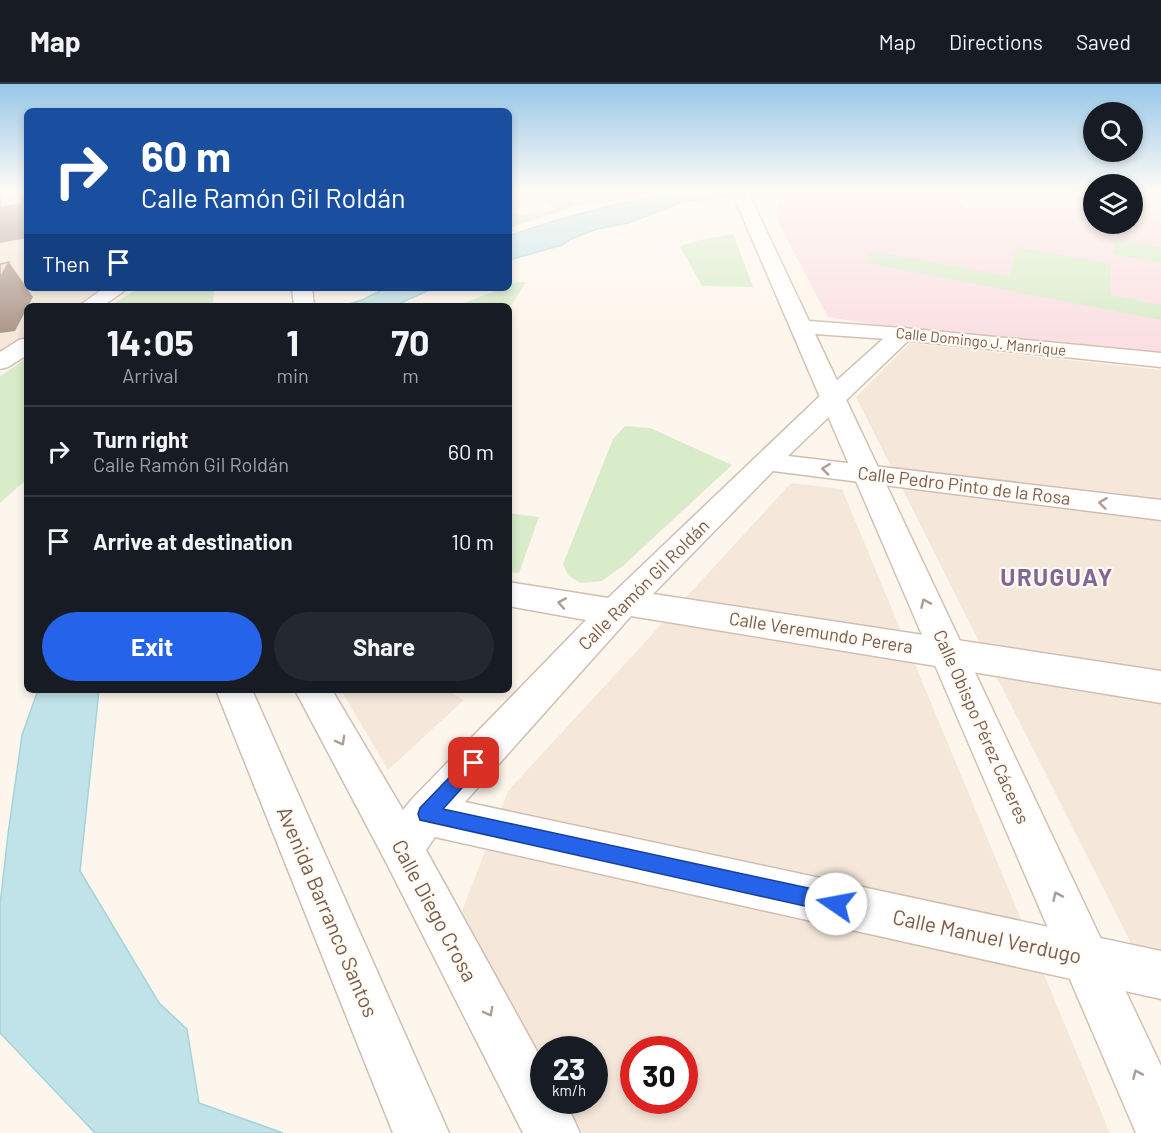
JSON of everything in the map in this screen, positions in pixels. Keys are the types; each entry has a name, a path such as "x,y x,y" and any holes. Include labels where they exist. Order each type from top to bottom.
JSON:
{"street":[{"name":"Calle Obispo Pérez Cáceres","path":"762,239 1161,1127"},
{"path":"94,303 113,291"},
{"name":"Calle Domingo J. Manrique","path":"798,320 902,334 1161,360"},
{"name":"Calle Ramón Gil Roldán","path":"414,832 619,607 832,397 902,334"},
{"path":"0,362 24,347"},
{"name":"Calle Pedro Pinto de la Rosa","path":"768,462 1161,510"},
{"name":"Calle Veremundo Perera","path":"512,594 619,607 947,653 1161,687"},
{"name":"Avenida Barranco Santos","path":"235,693 421,1133"},
{"name":"Calle Diego Crosa","path":"315,693 414,832 552,1133"},
{"name":"Calle Manuel Verdugo","path":"414,832 1085,958 1161,975"}],"shaded area":[{"path":"0,239 24,239 24,291 117,291 97,303 24,303 24,346 0,359"},
{"path":"787,239 1161,239 1161,354 891,327 828,317"},
{"path":"910,343 1161,370 1161,1003 856,397"},
{"path":"791,483 842,489 1110,1133 583,1133 572,1114 608,1114 608,1036 530,1038 461,914 508,791"},
{"path":"343,693 452,693 464,700 388,770"}],"green space":[{"path":"735,239 753,287 702,286 680,246 700,240"},
{"path":"1115,239 1161,247 1161,263 1113,254"},
{"path":"1016,247 1111,264 1110,295 1161,305 1161,320 866,263 872,251 1010,276"},
{"path":"526,282 512,304 464,303 495,291 512,291 512,284"},
{"path":"133,291 214,291 213,303 115,303"},
{"path":"24,360 24,482 0,503 0,376"},
{"path":"625,426 650,428 732,465 624,565 602,581 580,583 568,575 563,564 613,439"},
{"path":"512,513 539,517 519,573 512,572"}],"water":[{"path":"512,239 571,239 562,245 512,259"},
{"path":"380,291 427,291 401,303 352,303"},
{"path":"37,693 99,693 80,871 159,1003 187,1029 199,1103 283,1133 95,1133 0,1033 0,905 22,735"}],"building":[{"path":"9,262 0,278 0,264"}],"district":[{"name":"URUGUAY","path":"1057,578"}],"route":[{"path":"474,763 426,814 836,904"}]}
